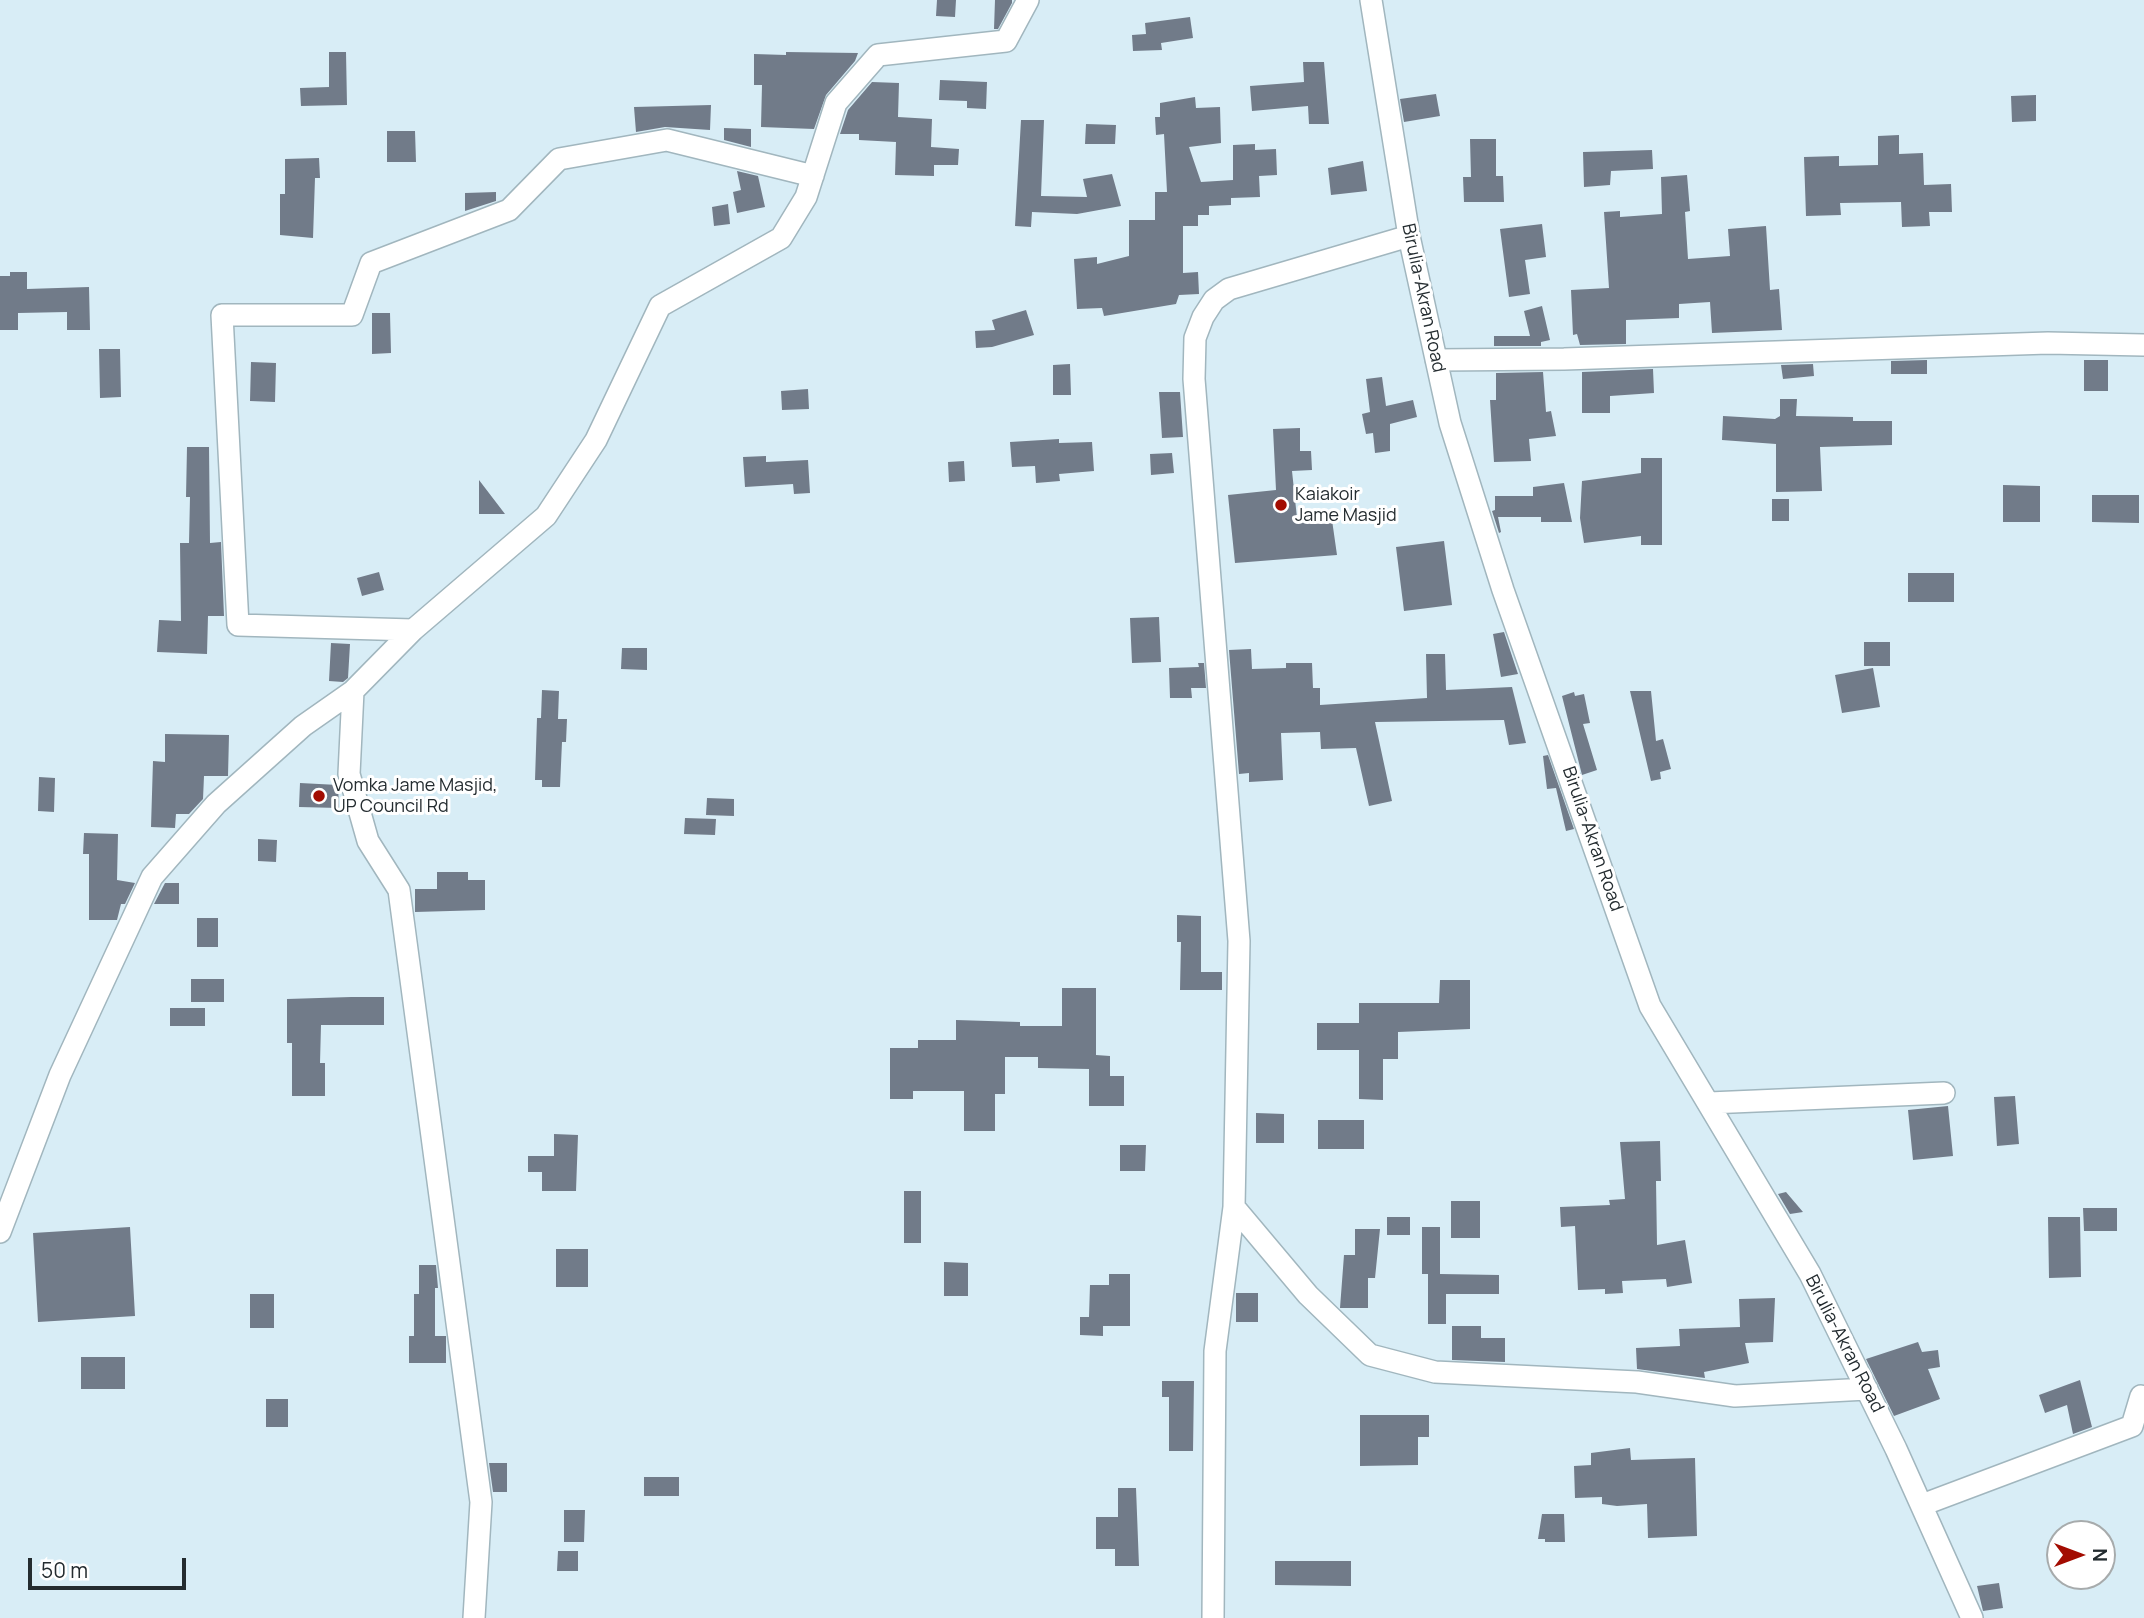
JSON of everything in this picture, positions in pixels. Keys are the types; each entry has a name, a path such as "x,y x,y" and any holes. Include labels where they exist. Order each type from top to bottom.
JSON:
{"street":[{"path":"0,1232 60,1075 152,877 216,804 303,726 353,691 413,630 546,516 596,440 660,306 781,238 806,197 836,103 878,55 1006,41 1028,0"},
{"name":"Birulia-Akran Road","path":"1371,0 1409,236 1450,423 1503,590 1650,1006 1810,1274 1922,1505 1972,1618"},
{"path":"413,630 238,625 222,315 352,315 371,263 509,210 559,159 667,140 813,176"},
{"path":"1213,1618 1215,1351 1234,1207 1238,941 1194,379 1195,338 1203,317 1214,300 1229,289 1409,236"},
{"path":"1436,360 1564,359 2048,343 2144,345"},
{"path":"353,691 349,774 368,841 400,890 479,1489 474,1618"},
{"path":"1709,1103 1944,1093"},
{"path":"1234,1207 1308,1294 1370,1355 1435,1372 1637,1382 1735,1396 1867,1389"},
{"path":"1922,1505 2132,1426 2141,1396"}],"building":[{"path":"937,0 956,0 955,17 936,16"},
{"path":"995,0 1012,0 998,29 994,29"},
{"path":"1190,17 1193,38 1161,43 1162,50 1133,51 1132,35 1146,34 1145,23"},
{"path":"329,52 346,52 347,105 301,106 300,88 329,87"},
{"path":"786,52 858,53 855,61 826,95 814,129 761,127 762,85 754,85 754,54 786,55"},
{"path":"1303,62 1324,62 1329,124 1309,124 1308,106 1252,111 1250,86 1304,82"},
{"path":"940,80 987,82 986,109 967,108 967,101 939,100"},
{"path":"872,82 899,83 898,117 932,119 931,147 959,149 958,165 934,165 934,176 895,175 896,142 859,140 859,134 840,134 848,110"},
{"path":"1436,94 1440,116 1404,122 1400,99"},
{"path":"2036,95 2036,121 2012,122 2011,96"},
{"path":"1195,97 1196,108 1220,107 1221,143 1189,147 1201,182 1233,180 1233,145 1255,144 1255,150 1276,149 1277,175 1259,176 1260,197 1231,198 1231,205 1209,206 1209,215 1198,215 1198,226 1183,226 1183,273 1198,272 1199,294 1179,295 1176,304 1104,316 1102,308 1077,309 1074,259 1097,257 1097,264 1129,256 1129,220 1155,220 1155,192 1167,192 1164,134 1156,135 1155,117 1160,117 1160,103"},
{"path":"711,105 710,130 665,127 636,132 634,107"},
{"path":"1021,120 1044,120 1041,196 1087,197 1083,179 1112,174 1121,206 1077,214 1032,212 1031,227 1015,226"},
{"path":"1086,124 1116,125 1115,144 1085,144"},
{"path":"724,128 751,129 751,147 724,140"},
{"path":"387,131 415,131 416,162 387,162"},
{"path":"1899,135 1899,154 1923,153 1924,185 1951,184 1952,212 1929,212 1930,226 1902,227 1901,202 1840,203 1841,215 1806,216 1804,157 1839,156 1839,166 1878,165 1878,136"},
{"path":"1470,139 1496,139 1496,176 1503,176 1504,202 1464,202 1463,177 1471,177"},
{"path":"1652,150 1653,169 1611,171 1610,185 1584,187 1583,152"},
{"path":"319,158 320,178 315,178 313,238 280,235 280,194 285,194 285,159"},
{"path":"1363,161 1367,191 1331,195 1328,168"},
{"path":"737,171 758,176 765,207 737,213 733,192 741,190"},
{"path":"1687,175 1690,211 1685,212 1688,259 1730,256 1728,229 1766,226 1770,290 1779,289 1782,330 1712,333 1710,302 1679,304 1679,318 1626,320 1626,344 1580,345 1577,334 1573,335 1571,290 1609,288 1604,212 1620,211 1620,217 1662,214 1661,177"},
{"path":"496,192 496,201 465,211 465,193"},
{"path":"728,204 730,224 714,226 712,207"},
{"path":"1542,224 1546,257 1525,260 1530,294 1509,297 1500,229"},
{"path":"10,272 27,272 27,289 89,287 90,330 67,330 67,312 18,313 18,330 0,330 0,276 10,276"},
{"path":"1542,306 1550,340 1541,342 1541,346 1494,346 1494,336 1530,336 1524,311"},
{"path":"1026,310 1034,335 992,347 976,348 975,331 995,330 992,320"},
{"path":"372,313 390,313 391,353 372,354"},
{"path":"99,349 120,349 121,397 100,398"},
{"path":"1927,360 1927,374 1891,374 1891,361"},
{"path":"2084,360 2108,360 2108,391 2084,391"},
{"path":"251,362 276,363 275,402 250,401"},
{"path":"1070,364 1071,395 1053,395 1053,365"},
{"path":"1813,364 1814,376 1783,379 1781,365"},
{"path":"1653,369 1654,393 1610,396 1610,413 1582,413 1582,372"},
{"path":"1543,372 1546,412 1551,411 1556,436 1529,439 1531,461 1494,462 1490,400 1496,400 1496,373"},
{"path":"1382,377 1386,406 1413,400 1417,417 1390,424 1390,451 1375,453 1373,433 1366,434 1362,414 1370,412 1366,379"},
{"path":"808,389 809,409 782,410 781,391"},
{"path":"1159,392 1180,392 1183,437 1162,438"},
{"path":"1780,399 1797,399 1796,416 1892,421 1892,445 1820,447 1822,491 1776,492 1776,444 1722,440 1723,416 1775,419 1780,416"},
{"path":"1300,428 1300,451 1311,451 1312,470 1292,471 1297,518 1331,513 1337,555 1235,563 1228,495 1276,490 1273,429"},
{"path":"1059,439 1059,443 1092,442 1094,471 1059,474 1060,481 1036,483 1035,466 1012,467 1010,442"},
{"path":"187,447 209,447 210,543 221,542 224,616 208,616 207,654 157,652 159,620 181,621 180,543 189,543"},
{"path":"1172,453 1174,473 1151,475 1150,454"},
{"path":"766,456 766,462 808,460 810,493 794,494 793,484 745,487 743,457"},
{"path":"1641,458 1662,458 1662,545 1641,545 1641,536 1584,543 1580,518 1582,481 1641,473"},
{"path":"964,461 965,481 949,482 948,462"},
{"path":"479,480 505,514 479,514"},
{"path":"1564,483 1572,522 1541,522 1541,517 1498,517 1499,533 1492,511 1495,510 1495,496 1533,496 1533,487"},
{"path":"2003,485 2040,486 2040,522 2003,522"},
{"path":"2092,495 2139,495 2139,523 2092,522"},
{"path":"1772,499 1789,499 1789,521 1772,521"},
{"path":"1444,541 1452,605 1404,611 1396,547"},
{"path":"379,572 384,590 362,596 357,578"},
{"path":"1908,573 1954,573 1954,602 1908,602"},
{"path":"1159,617 1161,662 1132,663 1130,618"},
{"path":"1504,632 1518,674 1501,677 1493,634"},
{"path":"1864,642 1890,642 1890,666 1864,666"},
{"path":"331,643 350,644 348,678 343,682 329,681"},
{"path":"622,648 647,648 647,670 621,669"},
{"path":"1251,649 1252,669 1286,668 1286,663 1312,663 1313,688 1320,688 1320,705 1427,698 1426,654 1445,654 1446,690 1512,687 1526,743 1509,745 1504,720 1375,722 1392,801 1369,806 1356,748 1321,749 1320,732 1281,733 1283,780 1249,782 1249,773 1239,774 1229,650"},
{"path":"1198,663 1204,663 1206,688 1191,688 1192,698 1170,698 1169,668 1199,667"},
{"path":"1873,668 1880,707 1842,713 1835,675"},
{"path":"542,690 559,691 558,719 567,719 566,742 562,742 560,787 542,787 542,780 535,780 537,718 541,718"},
{"path":"1630,691 1651,691 1656,741 1663,739 1671,769 1660,772 1661,779 1651,781"},
{"path":"1574,692 1575,696 1584,694 1590,723 1583,724 1597,770 1582,775 1562,696"},
{"path":"165,734 229,735 228,776 204,776 203,799 189,814 176,814 175,828 151,827 153,761 165,762"},
{"path":"1548,755 1574,829 1566,831 1556,788 1547,789 1543,756"},
{"path":"39,777 55,778 54,812 38,811"},
{"name":"Vomka Jame Masjid, UP Council Rd","path":"300,783 338,785 339,808 299,807"},
{"path":"707,798 734,799 734,816 706,815"},
{"path":"685,818 716,819 715,835 684,834"},
{"path":"84,833 118,834 117,880 135,883 125,904 121,904 117,920 89,920 89,854 83,854"},
{"path":"258,839 277,840 276,862 258,861"},
{"path":"437,872 468,872 468,880 485,880 485,910 415,912 415,889 437,889"},
{"path":"165,883 179,883 179,904 154,904"},
{"path":"1177,915 1201,916 1201,972 1222,972 1222,990 1180,990 1181,942 1177,942"},
{"path":"197,918 218,918 218,947 197,947"},
{"path":"191,979 224,979 224,1002 191,1002"},
{"path":"1440,980 1470,980 1470,1029 1398,1032 1398,1059 1383,1059 1383,1100 1359,1099 1359,1050 1317,1050 1317,1023 1359,1023 1359,1003 1439,1003"},
{"path":"1062,988 1096,988 1096,1055 1110,1056 1110,1076 1124,1076 1124,1106 1089,1106 1089,1069 1038,1068 1038,1057 1005,1057 1005,1094 995,1094 995,1131 964,1131 964,1091 913,1091 913,1099 890,1099 890,1048 918,1048 918,1040 956,1040 956,1020 1020,1022 1020,1026 1062,1026"},
{"path":"384,997 384,1025 321,1025 320,1063 325,1063 325,1096 292,1096 292,1043 287,1043 287,999"},
{"path":"170,1008 205,1008 205,1026 170,1026"},
{"path":"2015,1096 2019,1144 1997,1146 1994,1097"},
{"path":"1948,1106 1953,1156 1913,1160 1908,1110"},
{"path":"1256,1113 1284,1114 1284,1143 1256,1143"},
{"path":"1318,1120 1364,1120 1364,1149 1318,1149"},
{"path":"554,1134 578,1135 576,1191 542,1191 542,1172 528,1172 528,1156 554,1156"},
{"path":"1660,1141 1661,1181 1656,1181 1657,1245 1685,1240 1692,1283 1667,1287 1666,1279 1622,1281 1623,1293 1605,1294 1605,1289 1578,1290 1575,1226 1561,1227 1560,1207 1610,1205 1609,1200 1625,1199 1620,1142"},
{"path":"1120,1145 1146,1145 1145,1171 1120,1171"},
{"path":"904,1191 921,1191 921,1243 904,1243"},
{"path":"1786,1192 1803,1212 1790,1214 1778,1194"},
{"path":"1451,1201 1480,1201 1480,1238 1451,1238"},
{"path":"2083,1208 2117,1208 2117,1231 2084,1231"},
{"path":"1387,1217 1410,1217 1410,1235 1387,1235"},
{"path":"2048,1217 2080,1217 2081,1277 2049,1278"},
{"path":"130,1227 135,1316 38,1322 33,1233"},
{"path":"1422,1227 1440,1227 1440,1274 1499,1275 1499,1294 1446,1294 1446,1324 1428,1324 1428,1274 1422,1274"},
{"path":"1355,1229 1380,1229 1375,1278 1368,1278 1368,1308 1340,1308 1344,1255 1355,1255"},
{"path":"556,1249 588,1249 588,1287 556,1287"},
{"path":"944,1262 968,1263 968,1296 944,1296"},
{"path":"419,1265 436,1265 438,1288 435,1288 435,1336 446,1336 446,1363 409,1363 409,1336 414,1336 414,1294 419,1294"},
{"path":"1109,1274 1130,1274 1130,1326 1103,1326 1103,1336 1080,1335 1080,1317 1089,1317 1090,1285 1109,1285"},
{"path":"1236,1293 1258,1293 1258,1322 1236,1322"},
{"path":"250,1294 274,1294 274,1328 250,1328"},
{"path":"1775,1298 1773,1342 1745,1343 1749,1363 1704,1372 1705,1378 1637,1369 1636,1348 1680,1346 1679,1329 1740,1327 1739,1299"},
{"path":"1452,1326 1481,1326 1481,1338 1505,1338 1505,1362 1452,1360"},
{"path":"1918,1342 1922,1352 1938,1350 1940,1367 1928,1369 1940,1399 1894,1416 1866,1359"},
{"path":"81,1357 125,1357 125,1389 81,1389"},
{"path":"2080,1380 2092,1427 2073,1434 2067,1405 2045,1413 2039,1395"},
{"path":"1162,1381 1194,1381 1193,1451 1169,1451 1169,1397 1162,1397"},
{"path":"266,1399 288,1399 288,1427 266,1427"},
{"path":"1360,1415 1429,1415 1429,1437 1418,1437 1418,1465 1360,1466"},
{"path":"1630,1448 1631,1460 1695,1458 1697,1536 1648,1538 1647,1504 1617,1506 1602,1504 1602,1497 1575,1498 1574,1466 1591,1465 1591,1453"},
{"path":"489,1463 507,1463 507,1492 493,1492"},
{"path":"644,1477 679,1477 679,1496 644,1496"},
{"path":"1118,1488 1136,1488 1139,1566 1115,1566 1115,1549 1096,1549 1096,1517 1118,1517"},
{"path":"564,1510 585,1510 584,1542 564,1542"},
{"path":"1542,1514 1564,1514 1565,1542 1545,1542 1545,1539 1538,1539"},
{"path":"558,1551 578,1551 578,1571 557,1571"},
{"path":"1275,1561 1351,1561 1351,1586 1275,1585"},
{"path":"1999,1583 2003,1608 1983,1611 1977,1586"}],"place":[{"name":"Kaiakoir Jame Masjid","path":"1281,505"},
{"name":"Vomka Jame Masjid, UP Council Rd","path":"319,796"}]}
